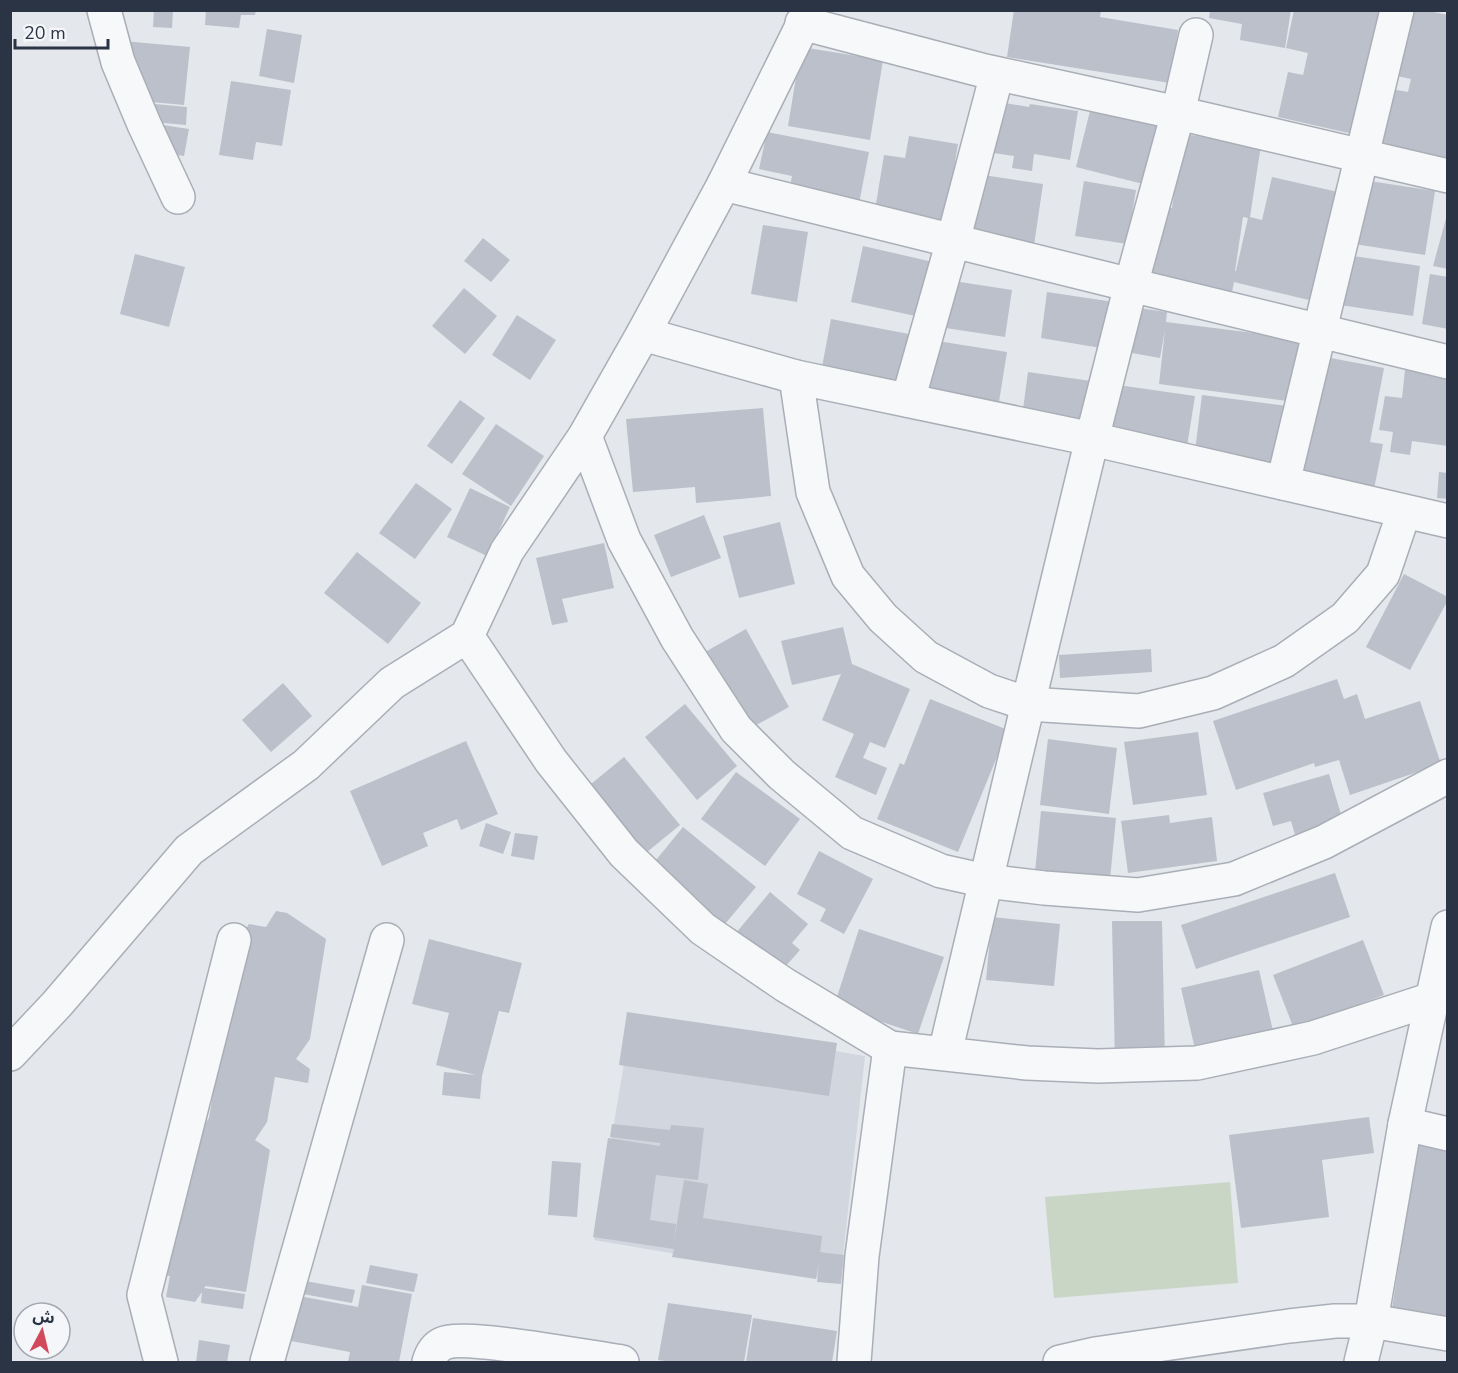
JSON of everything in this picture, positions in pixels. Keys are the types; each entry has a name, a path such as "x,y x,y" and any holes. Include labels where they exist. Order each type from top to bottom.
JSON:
{"street":[{"path":"104,10 118,62 178,197"},
{"path":"1283,483 1397,10"},
{"path":"10,1054 57,1004 189,850 306,765 392,683 467,636 507,551 585,436 643,334 724,184 806,17 997,74 1178,113 1448,176"},
{"path":"945,1053 1092,438 1178,113 1196,35"},
{"path":"908,400 997,74"},
{"path":"724,184 1448,362"},
{"path":"643,334 796,377 1092,438 1448,521"},
{"path":"796,377 813,492 849,576 883,618 926,657 989,691 1028,704 1139,711 1213,693 1284,660 1346,618 1383,574 1404,512"},
{"path":"585,436 624,540 677,638 736,729 782,775 852,833 940,871 986,881 1138,895 1234,879 1324,842 1448,776"},
{"path":"467,636 551,761 624,853 704,929 785,985 891,1048 1028,1063 1098,1066 1197,1063 1313,1038 1432,999"},
{"path":"1361,1362 1371,1321 1405,1124 1448,927"},
{"path":"161,1362 144,1295 234,940"},
{"path":"267,1362 387,940"},
{"path":"854,1362 862,1256 891,1048"},
{"path":"1405,1124 1448,1134"},
{"path":"1060,1362 1095,1354 1335,1321 1371,1321 1448,1334"},
{"path":"429,1362 432,1353 442,1343 460,1341 516,1346 622,1362"}],"shaded area":[{"path":"632,1017 865,1056 843,1256 823,1252 817,1278 594,1240"}],"green space":[{"path":"1230,1182 1238,1283 1054,1298 1045,1197"}],"building":[{"path":"154,10 173,10 172,28 153,27"},
{"path":"206,10 256,10 255,15 241,15 239,28 205,25"},
{"path":"1014,10 1101,10 1100,17 1178,30 1170,83 1007,57"},
{"path":"1210,10 1291,10 1285,48 1240,40 1242,24 1209,18"},
{"path":"1294,10 1381,10 1353,134 1278,117 1288,72 1303,75 1308,53 1286,48"},
{"path":"1410,10 1424,10 1448,15 1448,161 1373,146 1385,88 1408,92 1411,79 1397,76"},
{"path":"267,29 302,35 294,83 259,76"},
{"path":"123,41 190,47 184,105 118,99"},
{"path":"801,47 883,60 870,140 788,126"},
{"path":"231,81 291,90 282,146 256,142 253,160 219,155"},
{"path":"987,100 1029,107 1030,104 1078,111 1070,160 1034,154 1032,171 1012,168 1014,156 980,151"},
{"path":"144,103 187,107 186,125 142,121"},
{"path":"1091,107 1159,123 1143,184 1076,167"},
{"path":"143,122 189,129 184,156 139,149"},
{"path":"767,132 869,152 857,214 787,201 792,176 759,169"},
{"path":"1183,134 1261,145 1250,217 1262,220 1272,177 1338,192 1313,301 1234,282 1232,292 1147,279 1158,206 1172,208","holes":["1243,217 1248,218 1236,271 1235,271"]},
{"path":"909,136 958,144 945,222 875,210 884,155 905,158"},
{"path":"970,173 1043,184 1033,252 960,241"},
{"path":"1363,180 1435,191 1425,255 1354,244"},
{"path":"1084,181 1136,190 1127,244 1075,236"},
{"path":"1448,215 1448,269 1433,266"},
{"path":"763,225 808,232 797,302 751,294"},
{"path":"483,238 510,260 491,282 464,261"},
{"path":"863,246 933,262 920,317 851,302"},
{"path":"135,254 185,267 169,327 120,314"},
{"path":"1347,255 1420,266 1413,316 1340,305"},
{"path":"1430,274 1448,277 1448,329 1422,324"},
{"path":"947,280 1012,290 1005,337 939,327"},
{"path":"464,288 497,316 465,354 432,326"},
{"path":"1047,292 1114,302 1107,349 1041,338"},
{"path":"1138,308 1167,312 1166,322 1303,339 1295,402 1159,384 1165,330 1160,358 1132,353"},
{"path":"517,315 556,340 530,380 492,355"},
{"path":"831,319 914,335 906,383 822,367"},
{"path":"931,340 1007,352 997,414 921,402"},
{"path":"1320,356 1384,368 1370,442 1383,444 1373,494 1297,474"},
{"path":"1405,370 1448,376 1448,446 1412,441 1410,455 1390,452 1393,432 1379,430 1385,396 1402,398"},
{"path":"1028,372 1098,382 1091,427 1022,417"},
{"path":"1118,385 1195,396 1185,459 1108,448"},
{"path":"1202,395 1287,406 1277,481 1193,467"},
{"path":"460,400 485,418 452,464 427,446"},
{"path":"763,408 771,496 696,503 695,487 633,492 626,419"},
{"path":"496,424 544,456 511,506 462,474"},
{"path":"1439,472 1448,473 1448,499 1437,498"},
{"path":"416,483 452,509 415,559 379,533"},
{"path":"470,488 510,507 487,556 447,537"},
{"path":"704,515 721,558 671,577 654,535"},
{"path":"780,522 795,584 739,598 723,536"},
{"path":"604,543 614,588 562,599 568,622 552,625 536,558"},
{"path":"357,552 421,603 388,644 324,593"},
{"path":"1404,574 1448,597 1410,670 1366,647"},
{"path":"843,627 852,664 910,689 885,748 870,742 863,758 887,768 876,795 835,777 854,734 822,720 841,674 792,685 781,641"},
{"path":"746,629 789,707 740,734 696,657"},
{"path":"1151,649 1152,672 1060,678 1059,655"},
{"path":"1337,679 1344,699 1357,694 1365,719 1420,701 1441,764 1350,795 1339,760 1315,767 1314,763 1236,790 1213,721"},
{"path":"283,683 312,716 271,752 242,720"},
{"path":"930,699 1008,730 958,852 877,819 900,763 904,765"},
{"path":"685,704 737,766 697,800 645,737"},
{"path":"1198,732 1207,795 1133,805 1124,742"},
{"path":"1048,739 1117,748 1109,814 1040,805"},
{"path":"466,741 498,814 461,830 457,819 423,833 428,846 382,866 350,791"},
{"path":"624,757 680,825 636,861 580,793"},
{"path":"736,772 800,819 765,866 701,819"},
{"path":"1329,774 1345,828 1297,842 1291,821 1273,826 1263,793"},
{"path":"1041,811 1116,818 1110,879 1035,872"},
{"path":"1169,815 1170,823 1212,817 1217,861 1128,873 1121,821"},
{"path":"486,823 511,832 503,854 479,846"},
{"path":"683,827 756,887 720,930 731,939 770,892 808,924 792,943 800,950 784,968 765,953 754,966 643,876"},
{"path":"515,833 538,836 534,860 511,856"},
{"path":"819,851 873,879 844,934 820,921 826,909 797,894"},
{"path":"1335,873 1350,917 1196,969 1181,925"},
{"path":"276,911 287,913 326,939 310,1039 296,1059 310,1069 308,1083 275,1077 267,1122 255,1140 270,1150 246,1292 206,1286 204,1288 245,1294 243,1309 201,1303 202,1292 195,1302 166,1297 170,1276 149,1273 163,1186 209,1118 218,1064 220,967 249,924 266,927"},
{"path":"992,917 1060,924 1054,986 986,980"},
{"path":"1112,921 1162,921 1165,1061 1115,1062"},
{"path":"859,929 944,957 918,1034 834,1006"},
{"path":"429,939 522,963 509,1013 499,1011 482,1076 480,1099 442,1095 444,1072 476,1075 436,1065 449,1013 412,1004"},
{"path":"1363,940 1384,995 1294,1029 1273,975"},
{"path":"1259,970 1273,1031 1195,1049 1181,988"},
{"path":"627,1012 837,1043 829,1096 619,1065"},
{"path":"1369,1117 1374,1153 1322,1160 1329,1217 1241,1228 1229,1135"},
{"path":"612,1124 670,1130 671,1125 704,1128 698,1180 656,1175 650,1220 676,1224 674,1241 684,1180 708,1184 703,1218 822,1236 820,1252 844,1255 841,1284 817,1282 819,1261 816,1279 672,1257 674,1249 593,1237 608,1138 660,1146 660,1143 610,1137"},
{"path":"1418,1144 1448,1149 1448,1324 1391,1315"},
{"path":"552,1161 581,1163 577,1217 548,1215"},
{"path":"370,1265 418,1274 414,1292 366,1283"},
{"path":"305,1281 355,1290 352,1303 303,1294"},
{"path":"362,1285 412,1294 399,1362 348,1362 350,1352 291,1341 299,1296 358,1307"},
{"path":"668,1303 752,1315 744,1362 658,1360"},
{"path":"753,1318 837,1331 832,1362 746,1362"},
{"path":"199,1340 230,1345 227,1362 196,1362"}]}
